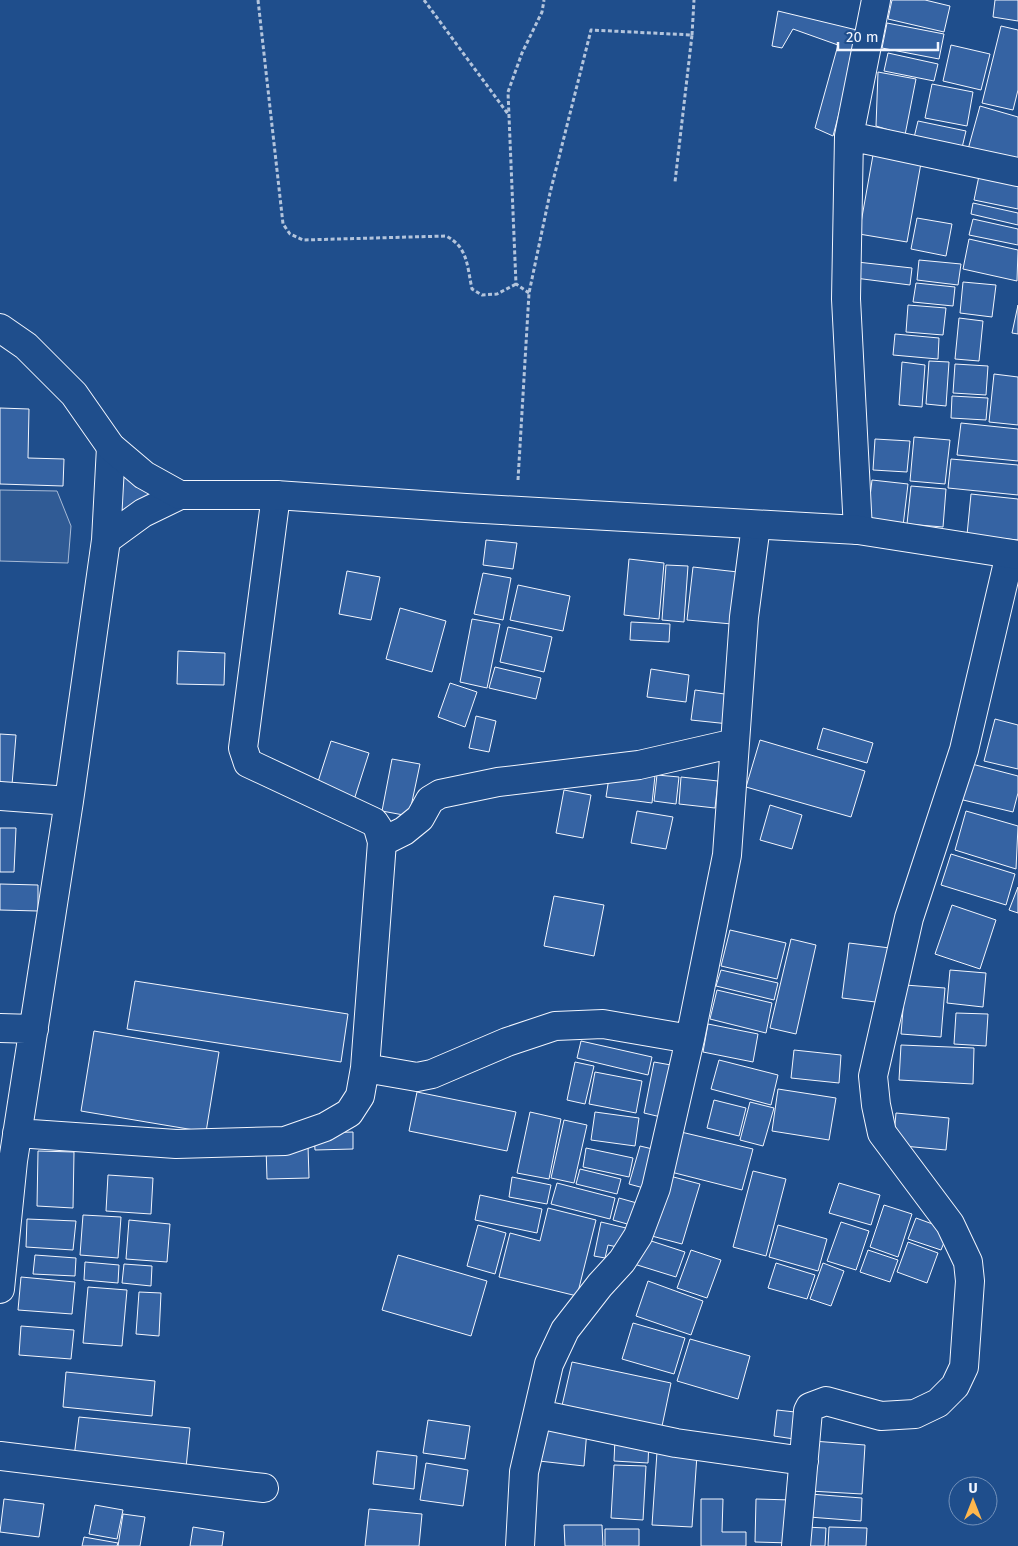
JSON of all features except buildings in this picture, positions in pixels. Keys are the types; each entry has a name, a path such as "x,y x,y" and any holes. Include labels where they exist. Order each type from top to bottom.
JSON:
{"street":[{"path":"858,530 846,299 849,136 876,0"},
{"path":"849,136 1018,172"},
{"path":"0,328 26,346 74,394 111,446 144,475 180,496"},
{"path":"0,1289 2,1246 17,1133 70,801 106,540 111,446"},
{"path":"17,1133 176,1144 285,1141 325,1127 349,1113 360,1096 365,1068 382,842 378,828 374,822 248,763 243,748 276,495"},
{"path":"106,540 143,513 180,496 276,495 516,511 858,530 1014,554 964,750 909,918 873,1076 876,1105 882,1133 950,1224 968,1262 970,1281 964,1367 955,1386 938,1403 914,1414 881,1416 826,1401 813,1404 808,1411 796,1546"},
{"path":"520,1546 524,1472 549,1364 565,1330 600,1285 622,1261 638,1236 656,1188 690,1039 727,855 744,616 756,525"},
{"path":"382,842 404,831 420,818 430,800 440,794 498,782 638,765 735,743"},
{"path":"0,796 70,801"},
{"path":"365,1068 417,1077 432,1074 507,1042 554,1026 603,1024 690,1039"},
{"path":"0,1028 34,1029"},
{"path":"538,1414 676,1443 804,1461"},
{"path":"0,1456 264,1488"}],"path":[{"path":"258,0 284,224 290,234 303,240 446,236 458,242 462,249 472,289 482,295 497,294 516,284"},
{"path":"424,0 508,114"},
{"path":"516,284 508,92 522,53 542,12 544,0"},
{"path":"675,182 692,36 694,0"},
{"path":"516,511 529,293 550,193 591,30 692,36"},
{"path":"516,284 529,293"}],"shaded area":[{"path":"0,490 57,491 71,526 68,563 0,561"}]}
